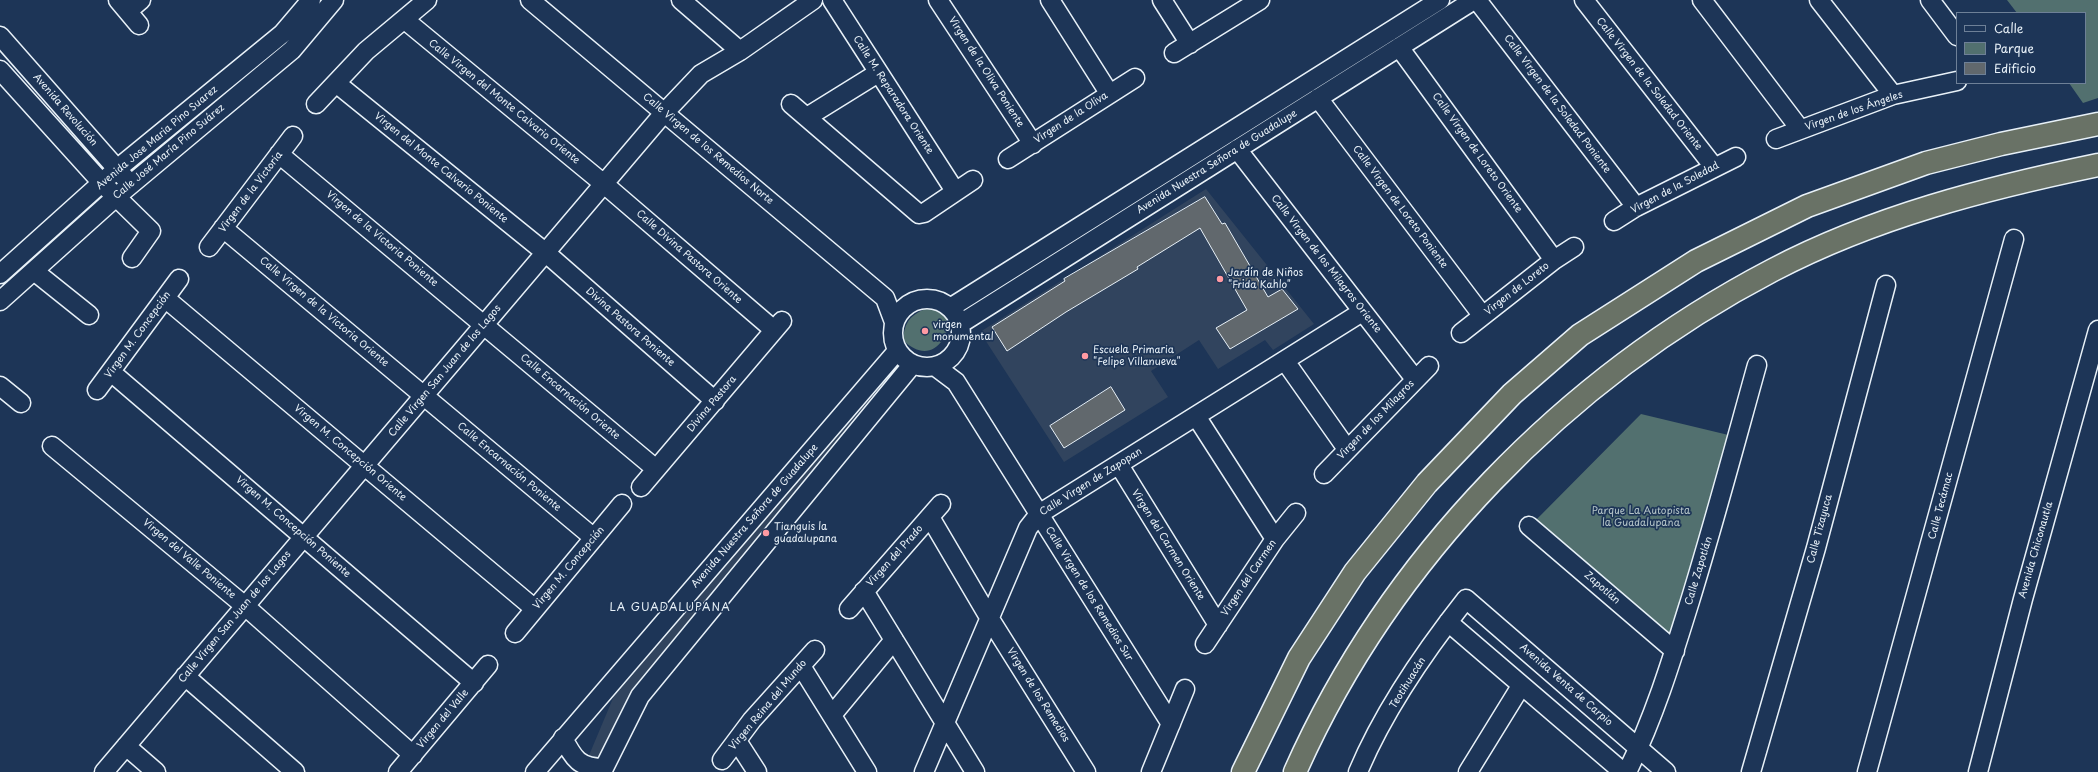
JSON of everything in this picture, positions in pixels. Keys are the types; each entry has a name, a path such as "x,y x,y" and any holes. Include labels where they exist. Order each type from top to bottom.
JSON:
{"highway":[{"path":"1243,772 1299,658 1355,572 1427,483 1512,394 1580,335 1696,261 1807,206 1926,163 2001,144 2098,124"},
{"path":"1295,772 1336,692 1367,640 1412,574 1462,514 1504,469 1551,424 1603,380 1659,338 1715,303 1774,269 1833,243 1892,220 1959,198 2019,182 2098,165"}],"street":[{"name":"Avenida Jose Maria Pino Suarez","path":"0,274 117,170 282,34 311,0"},
{"name":"Calle José María Pino Suárez","path":"0,301 131,184 292,50 334,0"},
{"path":"316,104 366,51 405,20 427,0"},
{"name":"Calle Virgen de los Remedios Norte","path":"530,0 885,298 910,304"},
{"path":"682,0 740,51"},
{"name":"Calle Virgen San Juan de los Lagos","path":"104,772 664,113 701,74 740,51 813,0"},
{"name":"Calle M. Reparadora Oriente","path":"832,0 955,191"},
{"name":"Virgen de la Oliva Poniente","path":"938,0 1033,144"},
{"path":"1050,0 1109,94"},
{"path":"1162,0 1190,44"},
{"path":"1174,53 1260,0"},
{"name":"Avenida Nuestra Señora de Guadalupe","path":"950,308 1440,0"},
{"name":"Avenida Nuestra Señora de Guadalupe","path":"960,324 1474,0"},
{"name":"Calle Virgen de la Soledad Poniente","path":"1477,0 1636,207"},
{"name":"Calle Virgen de la Soledad Oriente","path":"1584,0 1714,167"},
{"path":"1702,0 1800,129"},
{"path":"1819,0 1893,96"},
{"path":"1930,0 1956,35"},
{"name":"Calle Virgen del Monte Calvario Oriente","path":"405,20 604,184"},
{"name":"Avenida Revolución","path":"0,36 117,170 131,184"},
{"name":"Calle Virgen de Loreto Oriente","path":"1399,47 1554,260"},
{"name":"Avenida Revolución","path":"0,70 102,183 151,231 132,258"},
{"path":"807,117 878,72"},
{"name":"Virgen de la Oliva","path":"1008,159 1134,78"},
{"name":"Virgen de los Ángeles","path":"1776,139 1893,96 1956,81"},
{"name":"Virgen del Monte Calvario Poniente","path":"336,83 546,253"},
{"name":"Calle Virgen de Loreto Poniente","path":"1318,98 1482,316"},
{"path":"791,104 919,214 924,213 973,180"},
{"name":"Virgen de la Victoria","path":"209,247 293,136"},
{"name":"Calle Virgen de los Milagros Oriente","path":"1237,149 1415,379"},
{"name":"Virgen de la Victoria Poniente","path":"279,154 484,324"},
{"name":"Virgen de la Soledad","path":"1614,221 1636,207 1736,157"},
{"name":"Calle Divina Pastora Oriente","path":"604,184 778,325"},
{"name":"Calle Virgen de la Victoria Oriente","path":"223,228 424,396"},
{"name":"Calle Tecámac","path":"1866,772 2014,239"},
{"name":"Virgen de Loreto","path":"1461,333 1554,260 1574,247"},
{"name":"Divina Pastora Poniente","path":"546,253 715,401"},
{"path":"34,271 89,315"},
{"name":"Virgen M. Concepción","path":"97,390 179,279"},
{"name":"Calle Tizayuca","path":"1751,772 1816,548 1886,285"},
{"name":"Virgen M. Concepción Oriente","path":"165,298 535,609"},
{"name":"Calle Virgen de los Remedios Norte","path":"885,298 894,322"},
{"path":"931,299 941,302 950,308 960,324 962,335 959,346 954,355 946,362 936,367 920,367 912,365 904,359 897,351 892,332 894,322 900,311 910,304 920,300 931,299"},
{"name":"Calle Virgen de Zapopan","path":"924,772 1028,528 1039,514 1362,312"},
{"name":"Calle Encarnación Oriente","path":"484,324 656,469"},
{"name":"Divina Pastora","path":"641,487 778,325"},
{"name":"Avenida Chiconautla","path":"1978,772 2023,599 2098,330"},
{"name":"Avenida Nuestra Señora de Guadalupe","path":"535,772 897,351"},
{"name":"Calle Virgen de los Remedios Sur","path":"954,355 956,382"},
{"path":"1285,361 1348,449"},
{"path":"563,738 574,758 589,768 603,770 640,696 912,365"},
{"name":"Calle Zapotlán","path":"1627,772 1639,748 1675,651 1712,529 1757,365"},
{"name":"Virgen de los Milagros","path":"1324,474 1429,366"},
{"name":"Calle Virgen de los Remedios Sur","path":"936,367 956,382 1171,724"},
{"name":"Virgen M. Concepción Poniente","path":"111,372 474,683"},
{"path":"0,386 21,403"},
{"name":"Calle Encarnación Poniente","path":"424,396 594,538"},
{"path":"1196,416 1275,539"},
{"name":"Virgen del Valle Poniente","path":"52,446 245,606 413,755"},
{"name":"Virgen del Carmen Oriente","path":"1118,465 1218,625"},
{"name":"Virgen M. Concepción","path":"515,633 622,504"},
{"name":"Virgen del Prado","path":"849,609 935,511"},
{"name":"Virgen de los Remedios","path":"935,511 990,619 1086,772"},
{"name":"Virgen del Carmen","path":"1206,644 1275,539 1296,513"},
{"name":"Zapotlán","path":"1529,526 1675,651"},
{"path":"864,591 975,772"},
{"name":"Teotihuacán","path":"1358,772 1366,754 1401,693 1448,622 1466,599"},
{"name":"Avenida Venta de Carpio","path":"1466,599 1666,772"},
{"path":"1448,622 1623,772"},
{"path":"832,715 894,640"},
{"name":"Virgen Reina del Mundo","path":"722,760 752,720 815,650"},
{"name":"Virgen del Valle","path":"398,772 488,665"},
{"path":"801,666 867,772"},
{"path":"185,676 295,772"},
{"path":"1468,772 1521,686"},
{"path":"1151,772 1185,689"},
{"path":"737,741 756,772"},
{"path":"126,746 156,772"}],"shaded area":[{"name":"Escuela Primaria \"Felipe Villanueva\"","path":"1206,189 1314,324 1273,350 1265,340 1218,369 1199,340 1151,371 1168,397 1064,462 980,332"},
{"name":"Tianguis la guadalupana","path":"895,366 913,381 637,700 607,772 582,772 619,684"}],"green space":[{"path":"2007,0 2098,0 2098,98 2083,103 2070,84 2086,84 2086,12 2016,12"},
{"path":"929,307 941,308 950,316 945,335 941,343 928,351 912,347 903,340 905,328 910,319"},
{"name":"Parque La Autopista la Guadalupana","path":"1641,414 1741,438 1679,641 1533,523"}],"building":[{"path":"1205,197 1222,224 1225,223 1268,297 1282,289 1298,309 1230,349 1216,328 1247,310 1200,228 1137,267 1138,269 1066,312 1007,351 992,327 1065,281 1064,279"},
{"path":"1111,387 1125,410 1064,448 1050,426"}],"place":[{"name":"Jardín de Niños \"Frida Kahlo\"","path":"1220,279"},
{"name":"virgen monumental","path":"925,331"},
{"name":"Escuela Primaria \"Felipe Villanueva\"","path":"1085,356"},
{"name":"Tianguis la guadalupana","path":"766,533"}],"district":[{"name":"LA GUADALUPANA","path":"670,608"}]}
